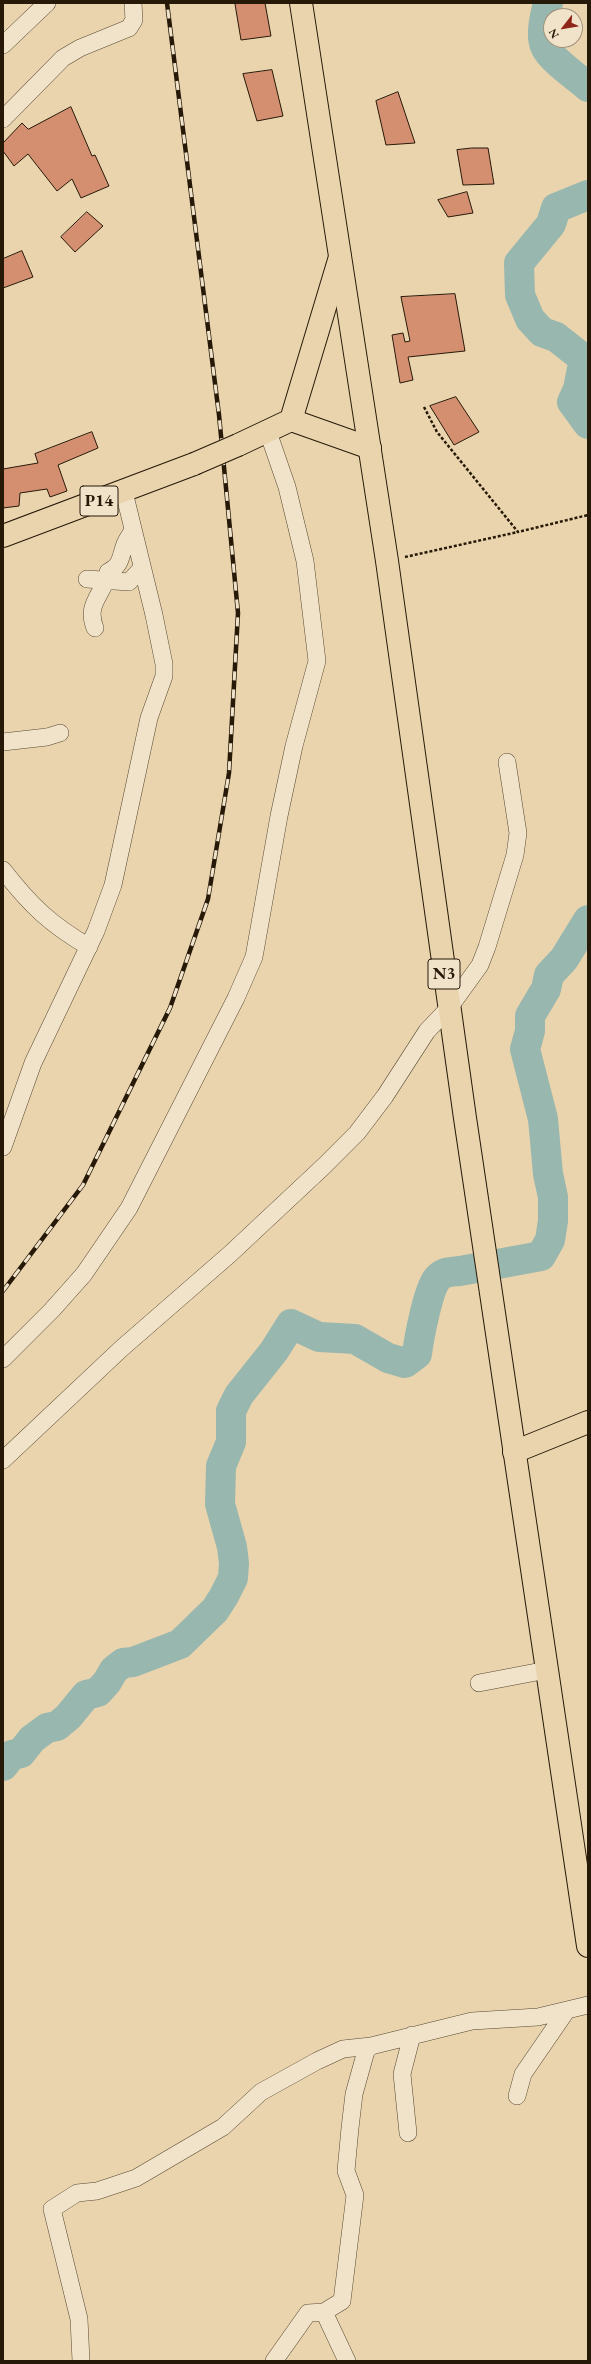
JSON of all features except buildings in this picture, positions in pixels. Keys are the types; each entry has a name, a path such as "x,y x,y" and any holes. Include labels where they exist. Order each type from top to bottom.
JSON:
{"main road":[{"name":"N3","path":"301,3 388,561 449,1008 588,1946"},
{"path":"340,257 291,420 370,448"},
{"name":"P14","path":"3,536 124,492 194,464 268,432 291,420"},
{"path":"514,1452 563,1434 588,1422"}],"street":[{"path":"3,45 47,3"},
{"path":"3,119 64,58 80,48 130,28 134,20 133,3"},
{"path":"3,1359 52,1310 84,1274 129,1208 236,998 254,957 279,816 294,746 317,661 305,561 287,487 268,432"},
{"path":"3,1147 33,1063 89,947 113,885 152,708 164,676 164,664 124,492"},
{"path":"95,628 91,618 95,598 102,591 108,572 118,567 122,558 125,544 133,530"},
{"path":"86,578 130,582 142,568"},
{"path":"3,742 60,734"},
{"path":"3,1460 122,1348 219,1264 324,1166 356,1133 385,1096 427,1031 449,1008 480,965 487,947 515,855 518,833 507,762"},
{"path":"3,870 28,902 60,930 89,947"},
{"path":"479,1683 547,1670"},
{"path":"81,2361 79,2319 52,2209 78,2193 97,2191 136,2178 223,2127 261,2092 316,2061 343,2050 371,2046 472,2021 538,2017 588,2005"},
{"path":"517,2096 526,2068 567,2010"},
{"path":"408,2133 402,2074 412,2035"},
{"path":"274,2361 308,2313 324,2312 342,2301 355,2194 346,2171 350,2128 354,2094 366,2052 371,2046"},
{"path":"324,2312 347,2361"}],"path":[{"path":"424,407 437,432 518,532"},
{"path":"388,561 588,515"}],"waterway":[{"path":"548,3 543,31 545,46 558,62 588,87"},
{"path":"588,195 556,208 551,224 519,263 520,295 530,319 542,332 556,337 584,359 578,389 572,402 588,424"},
{"path":"3,1766 12,1755 21,1753 32,1739 47,1728 57,1726 68,1717 86,1695 98,1692 107,1682 114,1670 123,1663 133,1662 180,1644 215,1610 233,1578 234,1563 232,1547 220,1504 221,1466 231,1442 231,1411 239,1395 274,1351 291,1324 319,1337 355,1339 388,1358 405,1363 417,1354 427,1303 430,1293 439,1276 447,1272 541,1256 550,1240 553,1221 553,1197 548,1174 543,1119 525,1049 530,1031 530,1016 546,989 549,975 564,959 588,920"}],"railway":[{"path":"3,1291 83,1185 170,1008 208,899 229,773 238,613 219,415 167,3"}]}
